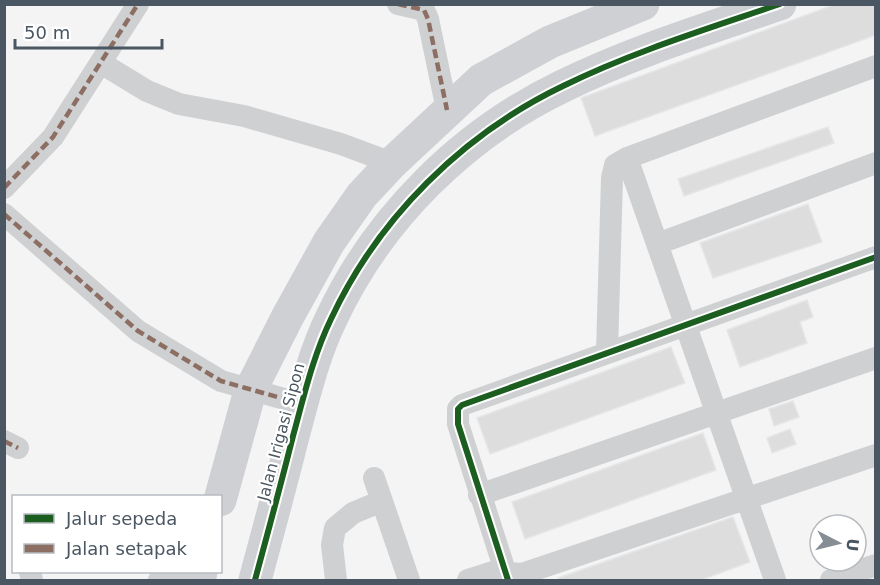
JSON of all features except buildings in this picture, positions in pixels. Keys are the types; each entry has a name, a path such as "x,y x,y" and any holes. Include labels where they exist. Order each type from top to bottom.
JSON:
{"street":[{"path":"4,188 53,137 138,4"},
{"path":"398,4 425,7 447,110"},
{"name":"Jalan Irigasi Sipon","path":"255,580 299,404 392,163 481,80 550,42 643,4"},
{"name":"Jalan Irigasi Sipon","path":"221,495 252,392 319,261 376,208 436,174 496,125 563,86 676,40 780,4"},
{"path":"101,63 147,91 179,104 244,116 341,144 392,163"},
{"path":"607,352 612,178 615,165 627,158 876,66"},
{"path":"627,158 775,580"},
{"path":"657,244 876,163"},
{"path":"4,214 138,331 204,373 252,392 299,404"},
{"path":"506,577 458,424 458,409 462,405 876,257"},
{"path":"479,495 717,415 876,358"},
{"path":"468,580 493,572 506,577 522,574 876,455"},
{"path":"374,478 409,580"},
{"path":"336,580 333,545 335,528 353,513 382,501"},
{"path":"831,580 876,565"},
{"path":"159,580 200,575"}],"marked path":[{"path":"4,188 53,137 138,4"},
{"path":"398,4 424,10 428,19 447,110"},
{"path":"4,214 138,331 221,381 302,404"},
{"path":"4,441 18,448"}],"cycle path":[{"path":"255,580 305,391 331,319 350,282 373,247 427,183 491,128 563,86 616,62 780,4"},
{"path":"508,580 458,424 458,409 462,405 876,257"}]}
